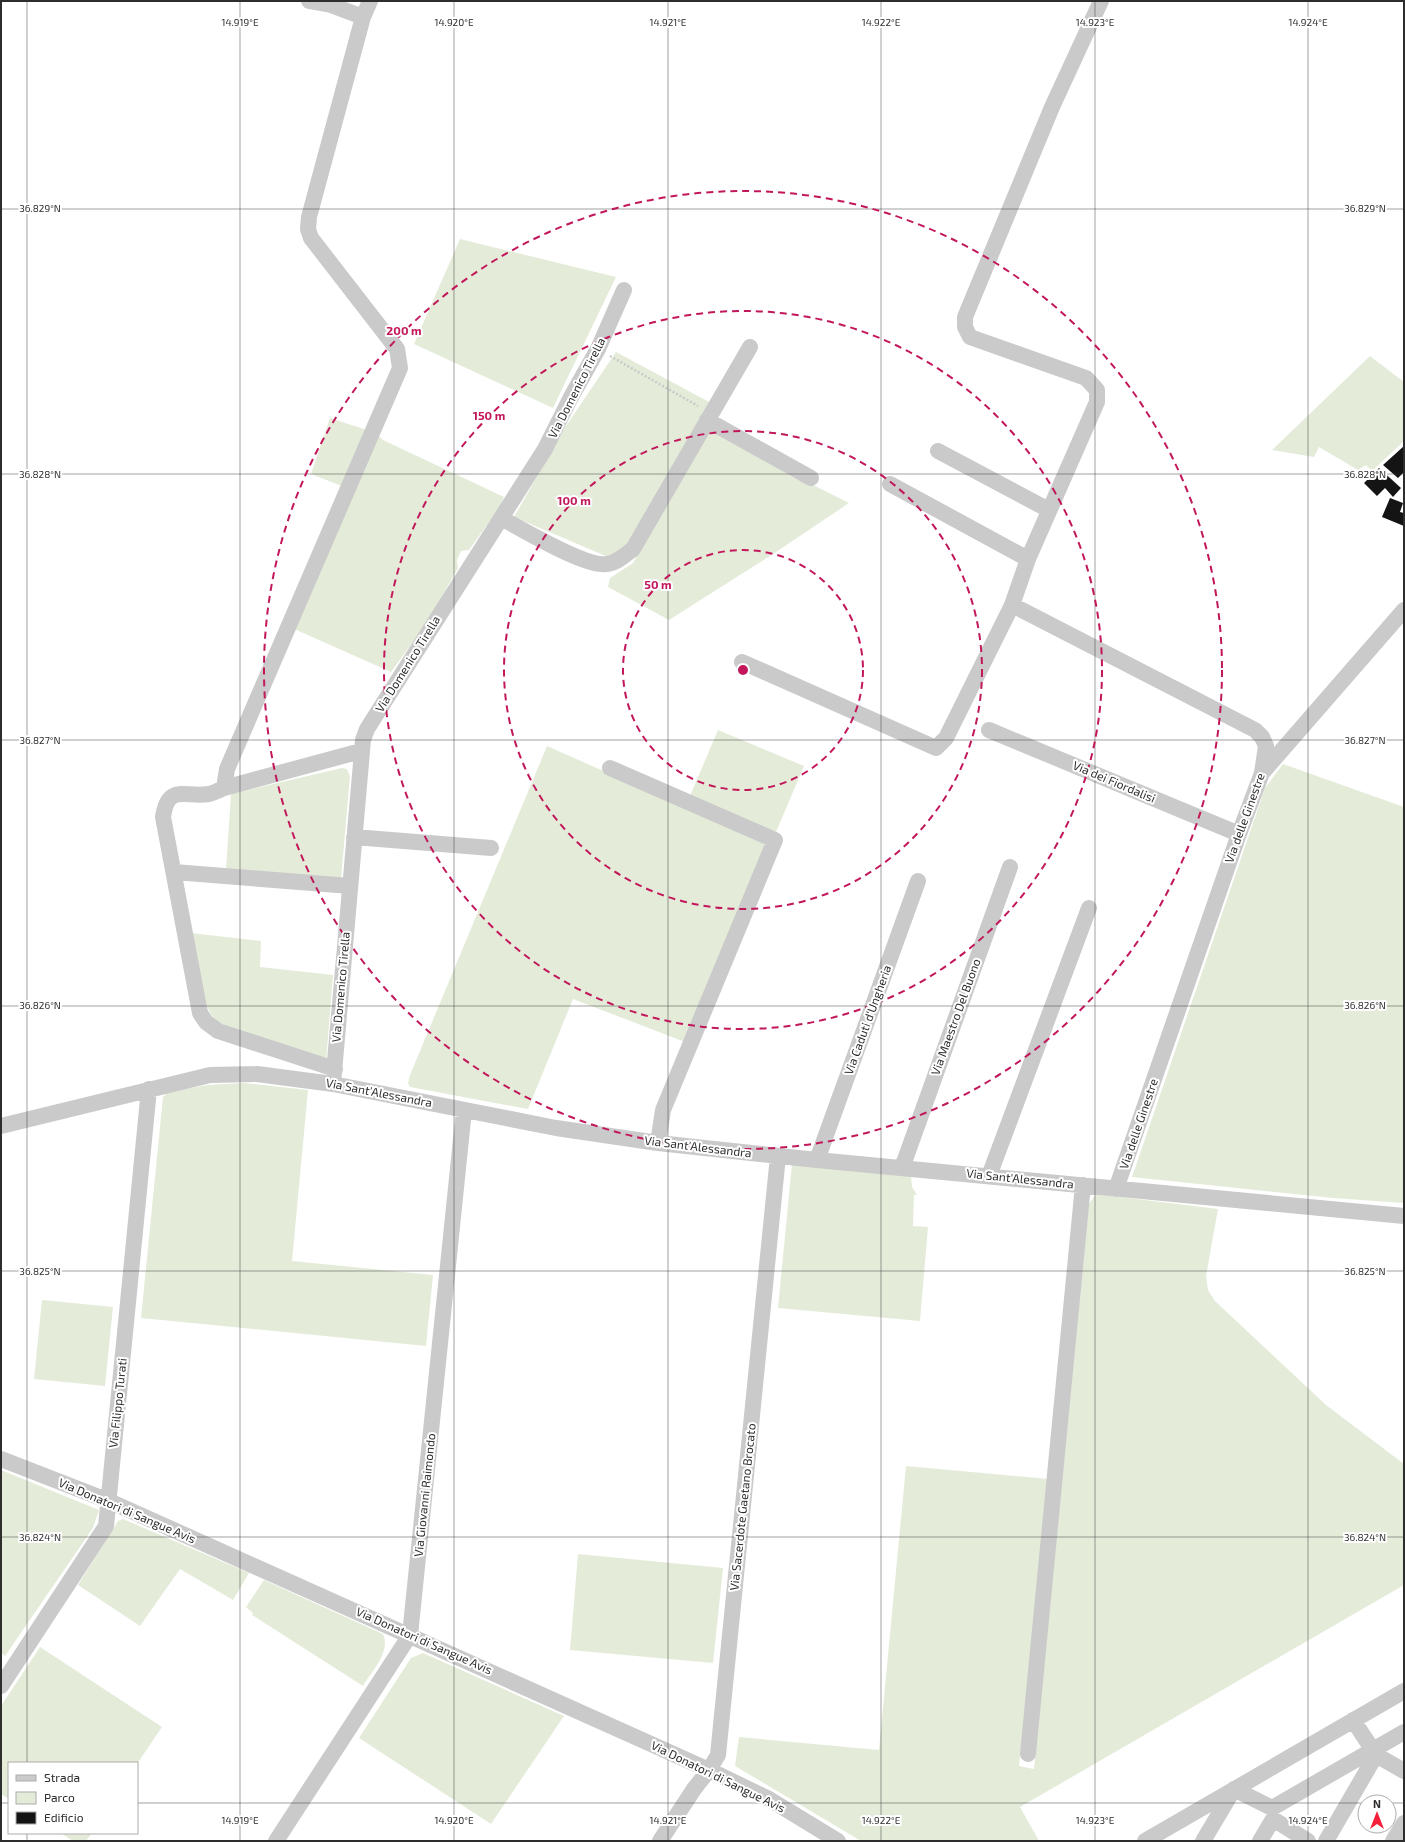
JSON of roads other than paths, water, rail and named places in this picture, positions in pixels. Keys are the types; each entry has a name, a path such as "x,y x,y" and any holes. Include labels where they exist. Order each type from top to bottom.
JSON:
{"street":[{"path":"309,1 330,5 363,17"},
{"path":"224,788 227,769 400,368 397,349 311,238 308,229 309,217 363,17 370,1"},
{"path":"742,662 936,748 946,738 1012,604 1028,559 1097,402 1097,390 1086,378 970,337 965,327 965,317 1052,108 1100,1"},
{"name":"Via Domenico Tirella","path":"334,1077 362,740 367,729 545,449 571,396 598,349 624,290"},
{"path":"501,518 583,560 606,565 621,559 633,549 750,347"},
{"path":"709,417 811,478"},
{"path":"938,451 1049,510"},
{"path":"890,484 1028,559"},
{"name":"Via delle Ginestre","path":"1012,604 1255,730 1262,737 1266,746 1262,773 1239,834 1116,1188"},
{"path":"1262,773 1404,610"},
{"name":"Via dei Fiordalisi","path":"989,730 1239,834"},
{"path":"334,1077 218,1031 206,1022 200,1013 164,817 165,804 169,798 180,794 210,794 224,788 361,751"},
{"path":"610,768 775,840 663,1110 658,1143"},
{"path":"354,837 491,848"},
{"name":"Via Maestro Del Buono","path":"902,1168 1010,866"},
{"path":"174,872 350,886"},
{"name":"Via Caduti d'Ungheria","path":"818,1160 918,881"},
{"path":"989,1176 1089,908"},
{"name":"Via Sant'Alessandra","path":"1,1126 210,1075 257,1074 334,1077 464,1110 556,1128 658,1143 818,1160 1404,1216"},
{"name":"Via Filippo Turati","path":"1,1686 106,1526 149,1089"},
{"name":"Via Giovanni Raimondo","path":"276,1841 410,1635 464,1110"},
{"name":"Via Sacerdote Gaetano Brocato","path":"660,1841 718,1755 778,1156"},
{"path":"1028,1754 1083,1185"},
{"name":"Via Donatori di Sangue Avis","path":"1,1459 109,1501 709,1770 769,1799 838,1841"},
{"path":"1145,1841 1404,1690"},
{"path":"1353,1720 1373,1753 1404,1771"},
{"path":"1260,1841 1272,1814 1373,1753 1404,1732"},
{"path":"1326,1841 1373,1753"},
{"path":"1234,1789 1272,1814 1308,1841"},
{"path":"1203,1841 1234,1789"},
{"path":"1393,1841 1404,1823"}]}
